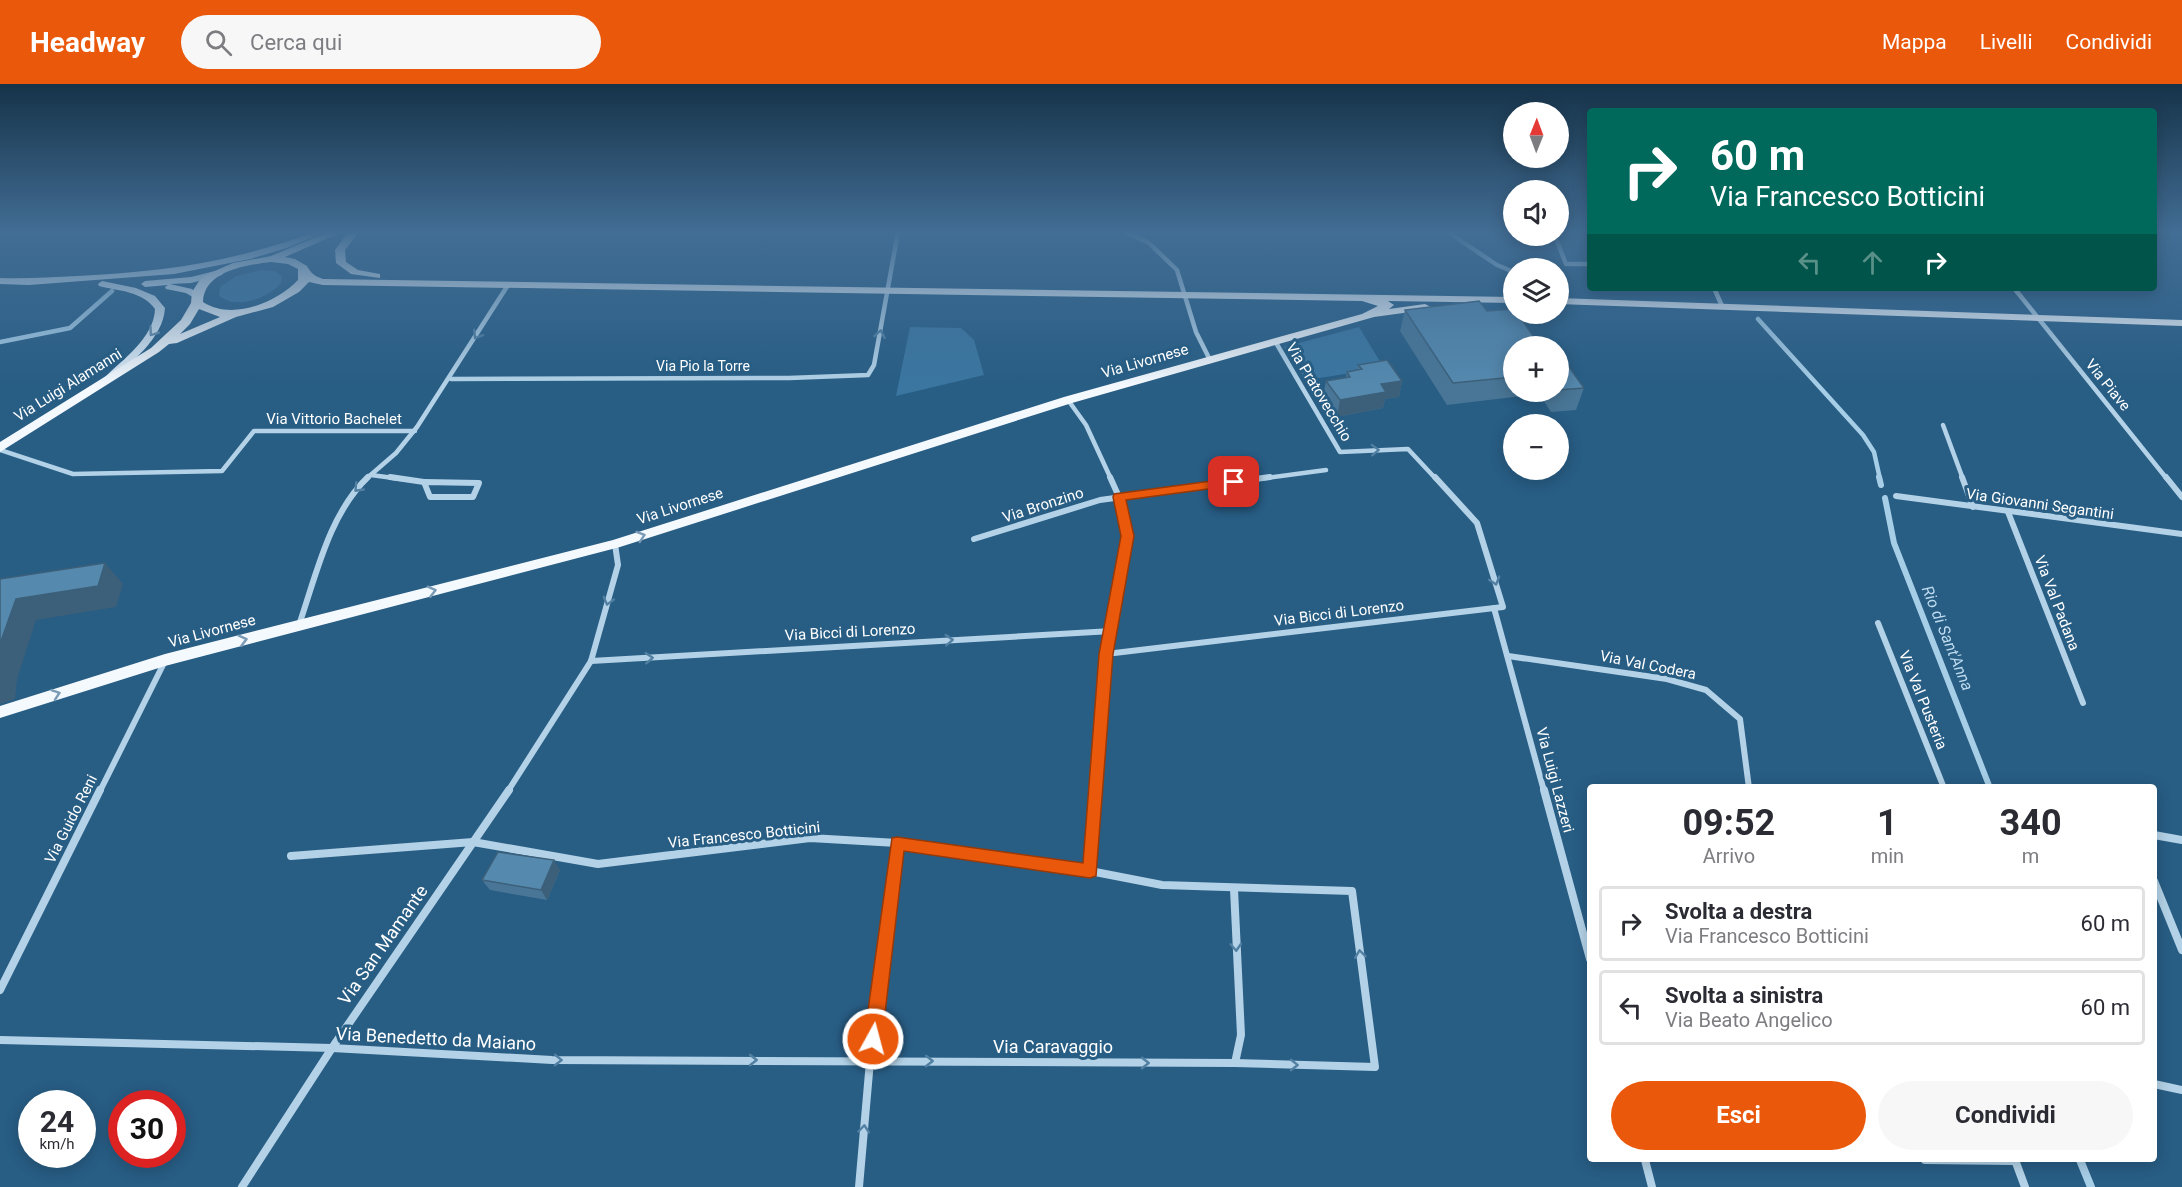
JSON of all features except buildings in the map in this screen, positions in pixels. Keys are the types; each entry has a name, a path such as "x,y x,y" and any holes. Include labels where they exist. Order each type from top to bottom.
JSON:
{"main road":[{"path":"85,283 134,290 154,297 161,307 161,319 152,335 106,381"},
{"path":"128,283 176,288 196,299 201,308 220,313 246,312"},
{"path":"147,284 153,283"},
{"name":"Via Luigi Alamanni","path":"154,350 186,322 199,288 205,283"},
{"name":"Via Luigi Alamanni","path":"0,449 154,350 221,319 289,296 300,283"},
{"path":"414,283 1503,300"},
{"path":"497,283 508,285"},
{"name":"Via Livornese","path":"1364,298 1388,305 1366,316"},
{"name":"Via Livornese","path":"0,712 165,660 615,544 1068,400 1275,341 1366,316 1487,299"},
{"path":"1569,301 2182,323"}],"street":[{"name":"Via Pio la Torre","path":"451,379 789,378 868,375 874,365 888,283"},
{"path":"1181,283 1196,332 1210,360"},
{"path":"299,626 331,532 351,495 397,453 415,430 451,379 508,285"},
{"path":"1715,291 1722,306"},
{"name":"Via Piave","path":"2016,291 2182,497"},
{"name":"Via Pratovecchio","path":"1275,341 1340,452 1408,449 1477,523 1503,607"},
{"path":"1068,400 1086,425 1119,497 1127,536 1112,631 1106,654 1090,871"},
{"path":"1943,425 1973,507"},
{"name":"Via Vittorio Bachelet","path":"0,449 73,474 222,471 254,431 415,430"},
{"name":"Via Bronzino","path":"974,539 1100,500 1326,470"},
{"path":"371,475 424,482 479,483 473,497 430,497 424,482"},
{"name":"Via Giovanni Segantini","path":"1896,496 2182,534"},
{"name":"Via Val Padana","path":"2008,512 2083,703"},
{"name":"Via San Mamante","path":"242,1187 332,1048 539,746 591,661 618,566 615,544"},
{"name":"Via Bicci di Lorenzo","path":"1106,654 1503,607"},
{"name":"Via Luigi Lazzeri","path":"1494,608 1587,948"},
{"name":"Via Val Pusteria","path":"1878,623 1942,784"},
{"name":"Via Bicci di Lorenzo","path":"591,661 1112,631"},
{"name":"Via Val Codera","path":"1508,656 1667,680 1706,690 1740,719 1748,784"},
{"name":"Via Guido Reni","path":"0,990 165,660"},
{"path":"2157,836 2182,840"},
{"name":"Via Francesco Botticini","path":"473,842 598,864 810,838 897,843 1090,871 1162,885 1233,889"},
{"path":"291,856 473,842"},
{"path":"859,1187 870,1060 897,843"},
{"path":"2157,888 2182,950"},
{"path":"1233,889 1240,1035 1235,1064"},
{"name":"Via Caravaggio","path":"870,1060 1375,1067 1352,891 1233,889"},
{"name":"Via Benedetto da Maiano","path":"0,1040 332,1048 552,1060 870,1060"},
{"path":"2157,1085 2182,1090"},
{"path":"1646,1162 1652,1187"},
{"path":"2016,1162 2025,1187"}],"shaded area":[{"path":"225,283 281,283 260,298 242,302 225,300 219,295 220,287"},
{"path":"910,327 961,328 974,340 984,375 896,396"},
{"path":"1359,327 1384,368 1306,380 1284,347"}],"waterway":[{"path":"0,342 70,328 112,291"},
{"name":"Rio di Sant'Anna","path":"1758,319 1863,435 1874,452 1880,479"},
{"name":"Rio di Sant'Anna","path":"1879,477 1881,485"},
{"name":"Rio di Sant'Anna","path":"1885,498 1894,543 1988,784"},
{"name":"Rio di Sant'Anna","path":"2081,1162 2091,1187"}],"route":[{"path":"873,1039 897,843 1090,871 1106,654 1112,631 1127,536 1119,497 1234,482"}]}
